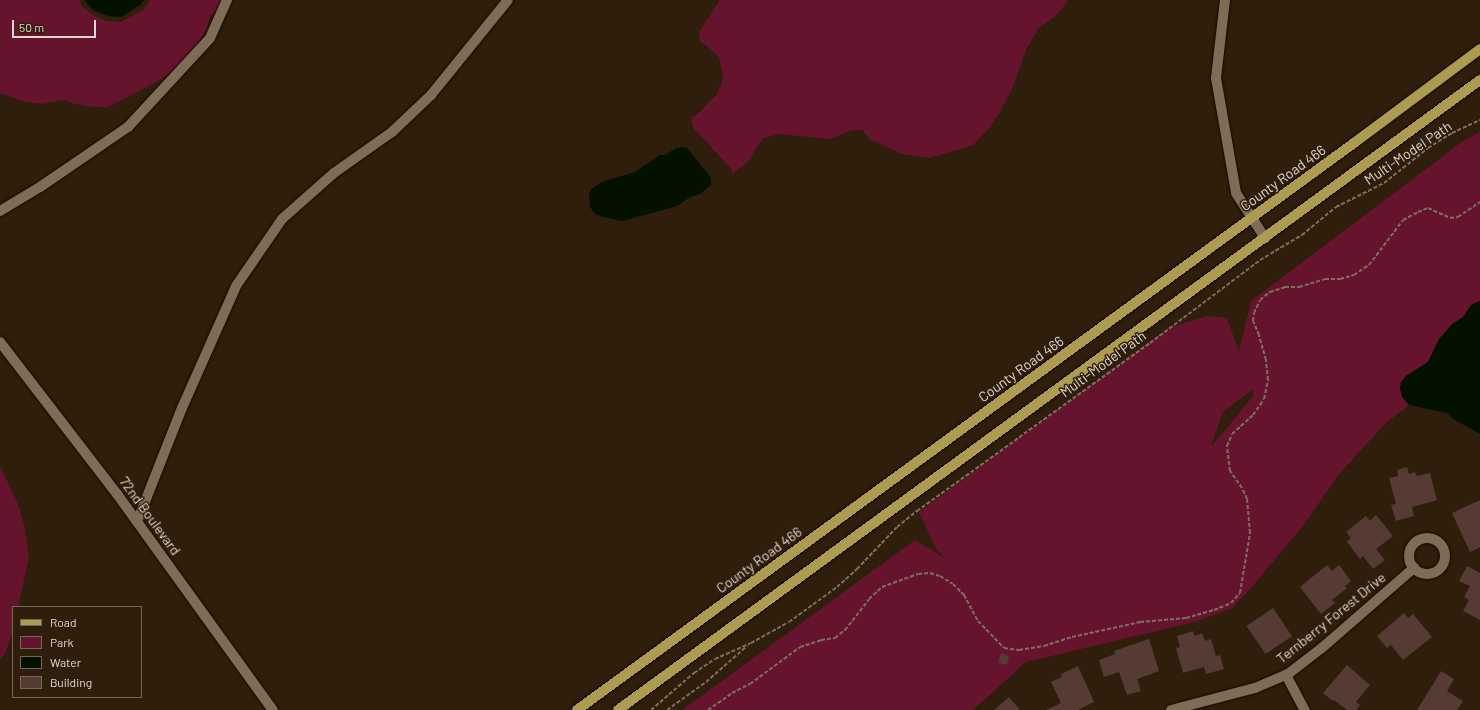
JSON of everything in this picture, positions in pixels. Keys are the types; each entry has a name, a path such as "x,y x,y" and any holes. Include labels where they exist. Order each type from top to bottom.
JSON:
{"main road":[{"name":"County Road 466","path":"577,710 1480,49"},
{"path":"618,710 1480,80"}],"street":[{"path":"0,211 40,187 128,127 210,38 227,0"},
{"path":"137,522 182,408 236,286 282,219 334,173 392,132 431,95 508,0"},
{"path":"1225,0 1216,78 1236,193 1265,238"},
{"name":"72nd Boulevard","path":"0,342 137,522 273,710"},
{"name":"Ternberry Forest Drive","path":"1171,710 1255,688 1286,675 1323,647 1414,568"},
{"path":"1286,675 1305,710"}],"path":[{"name":"Multi-Model Path","path":"651,710 694,673 715,660 751,643 789,622 837,587 857,569 897,527 917,511 1150,343 1260,260 1302,235 1336,207 1384,183 1428,148 1452,133 1480,120"},
{"path":"708,710 732,693 750,684 800,647 821,640 835,638 845,630 869,599 882,587 918,574 930,573 940,576 953,584 964,595 978,621 1004,648 1019,650 1044,646 1072,637 1140,622 1186,618 1214,610 1231,603 1240,592 1249,544 1250,528 1249,512 1242,488 1230,471 1228,446 1232,434 1253,415 1264,399 1268,380 1266,360 1260,335 1253,321 1254,313 1260,300 1270,292 1285,288 1299,287 1325,279 1340,279 1354,275 1369,265 1403,220 1418,212 1428,208 1450,218 1458,217 1480,202"},
{"name":"Multi-Model Path","path":"667,710 706,682 751,643"}],"green space":[{"path":"0,0 79,0 82,7 92,14 106,21 121,22 143,10 150,0 224,0 210,17 206,31 194,48 181,63 162,79 108,107 94,107 71,103 65,100 41,104 26,102 0,93"},
{"path":"720,0 1068,0 1058,14 1038,29 1026,50 1012,89 1000,112 989,128 973,145 930,158 902,154 871,140 862,130 852,130 830,139 779,134 763,138 749,160 733,174 730,167 693,128 691,117 697,115 717,94 722,82 723,75 719,58 700,41 699,32"},
{"path":"1480,132 1480,301 1471,305 1463,317 1435,347 1428,362 1406,376 1400,388 1402,397 1409,405 1385,424 1339,474 1303,526 1232,608 1195,622 1026,662 973,710 682,710 915,540 945,558 936,549 919,512 1168,328 1207,316 1227,318 1239,352 1251,301 1463,141","holes":["1252,390 1254,395 1216,441 1211,445 1223,412"]},
{"path":"0,466 18,504 24,525 29,557 18,606 12,606 12,633 5,654 0,659"}],"water":[{"path":"84,0 144,0 140,5 121,17 108,16 93,10"},
{"path":"676,148 687,148 711,178 711,185 700,194 690,197 677,206 623,221 595,214 590,207 589,196 591,189 602,182 635,172 660,155 665,155"},
{"path":"1480,301 1480,434 1453,419 1447,413 1409,405 1402,397 1400,388 1401,382 1406,376 1428,362 1439,339 1452,324 1463,317 1471,305"}],"building":[{"path":"1407,467 1409,474 1415,472 1417,476 1430,473 1437,500 1412,507 1414,516 1396,521 1391,505 1396,504 1389,478 1398,476 1397,470"},
{"path":"1480,500 1480,547 1470,552 1452,513"},
{"path":"1376,515 1393,536 1376,549 1385,560 1373,569 1363,556 1360,559 1347,542 1351,538 1346,532 1366,516 1370,521"},
{"path":"1327,565 1332,571 1339,565 1351,581 1345,586 1347,588 1332,600 1335,603 1321,614 1300,587"},
{"path":"1467,566 1480,573 1480,620 1463,611 1469,600 1464,597 1470,586 1459,581"},
{"path":"1273,608 1292,636 1265,654 1246,626"},
{"path":"1404,613 1408,618 1413,614 1432,637 1403,660 1391,645 1387,648 1377,636"},
{"path":"1193,631 1195,636 1202,633 1205,641 1211,639 1216,656 1220,655 1224,669 1206,674 1204,667 1183,673 1176,648 1180,647 1177,636"},
{"path":"1149,639 1159,671 1137,679 1141,691 1127,695 1119,672 1104,677 1099,660 1115,654 1114,651"},
{"path":"1001,653 1009,656 1007,665 998,663"},
{"path":"1347,665 1370,685 1356,702 1360,705 1356,710 1347,710 1323,693"},
{"path":"1078,666 1094,702 1078,710 1046,710 1061,703 1051,682 1062,677 1061,674"},
{"path":"1441,671 1454,679 1447,691 1463,701 1457,710 1417,710"},
{"path":"1009,697 1020,710 994,710"}]}
